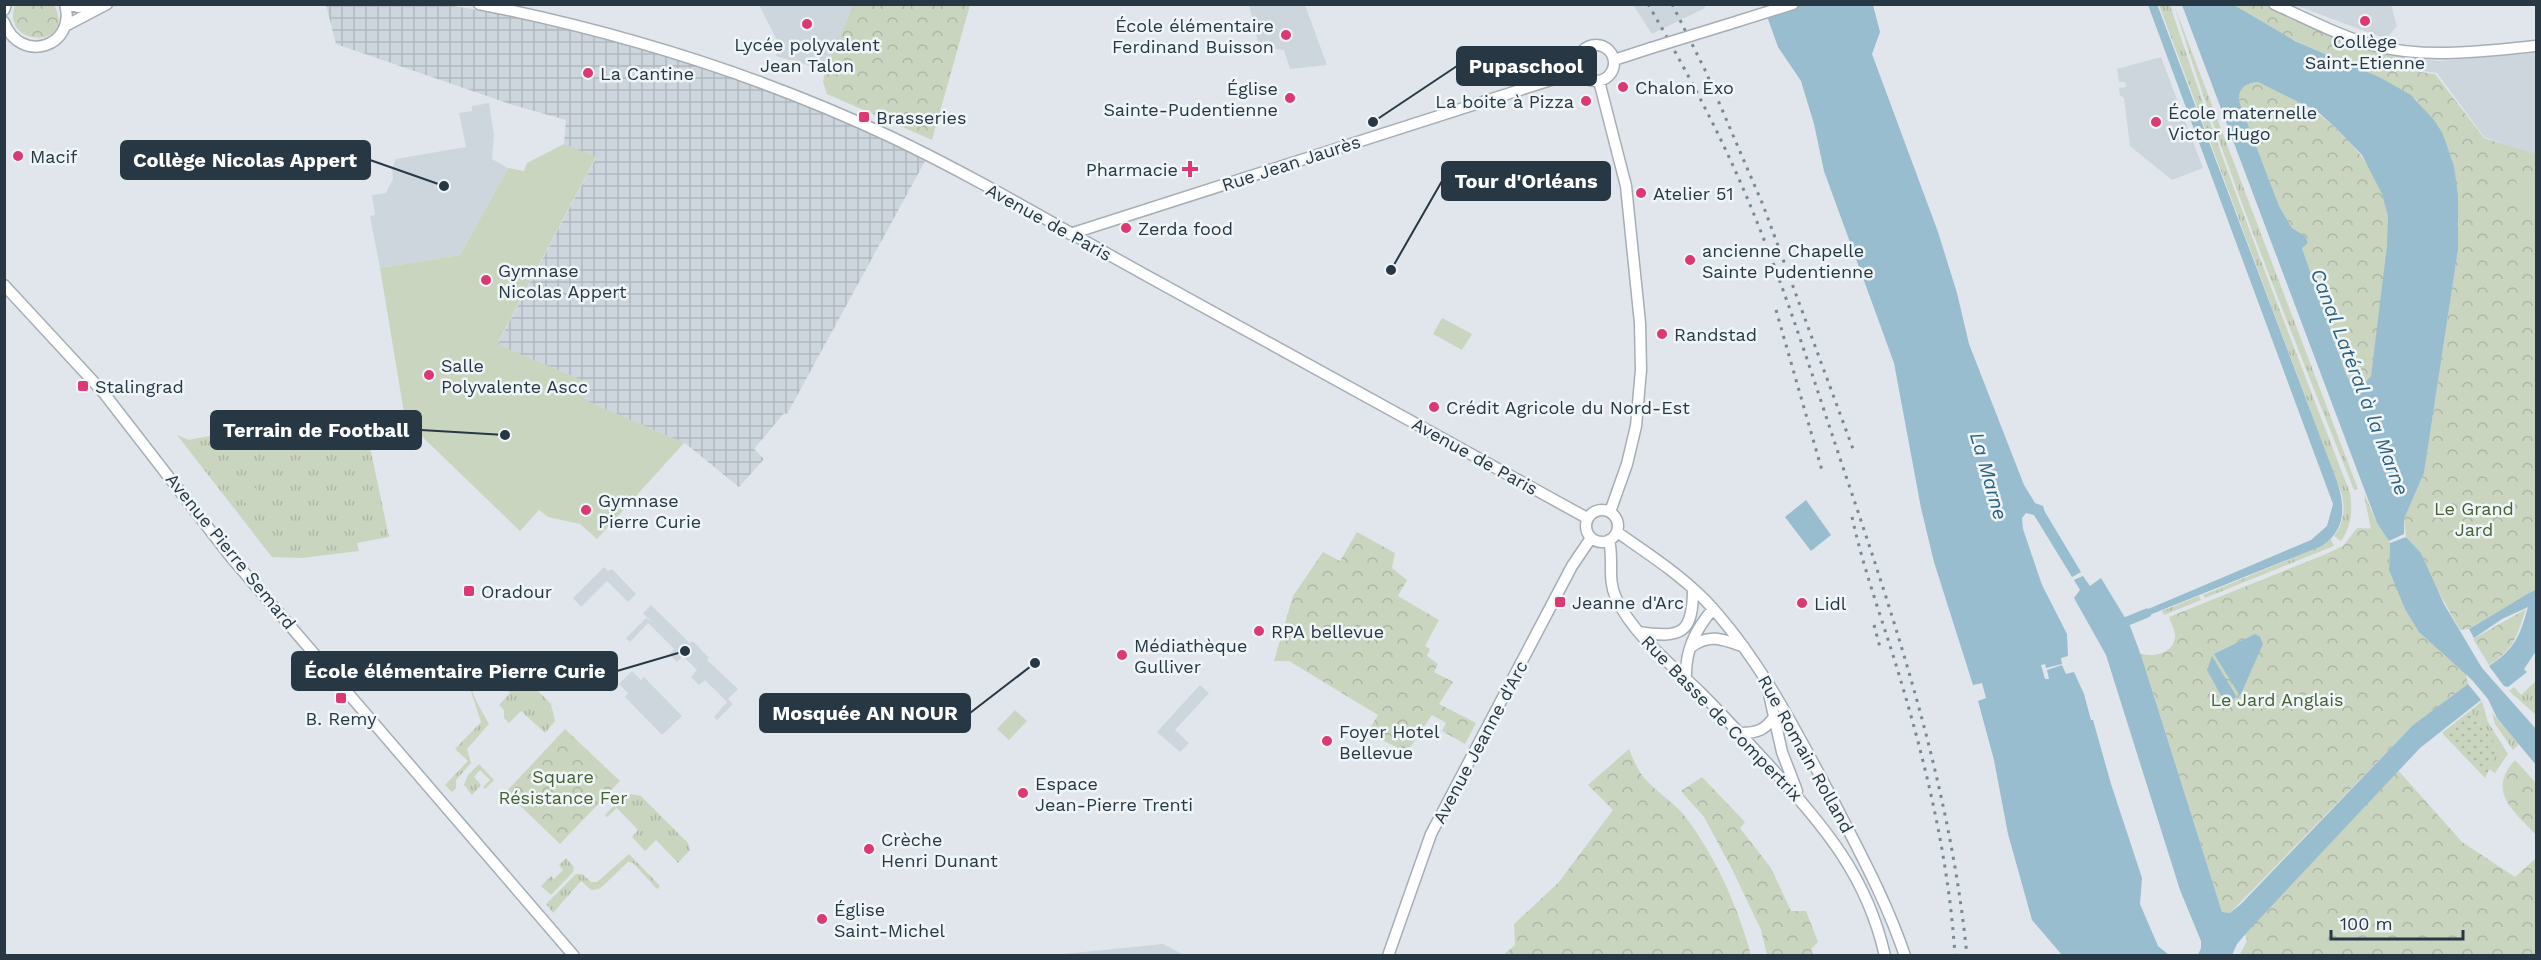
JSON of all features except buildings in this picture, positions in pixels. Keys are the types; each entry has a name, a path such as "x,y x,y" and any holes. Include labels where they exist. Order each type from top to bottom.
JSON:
{"main road":[{"path":"4,10 6,4"},
{"path":"4,22 12,38 29,47 50,44 58,38 65,26 67,4 78,7 96,4"},
{"path":"65,26 107,4"},
{"name":"Avenue de Paris","path":"479,4 619,37 774,88 908,145 1587,518"},
{"path":"1614,60 1793,4"},
{"path":"2274,4 2338,33 2377,46 2437,53 2536,46"},
{"path":"1592,46 1608,50 1614,60 1610,75 1599,81 1585,77 1579,69 1579,57 1582,52 1592,46"},
{"name":"Rue Jean Jaurès","path":"1070,234 1579,69"},
{"path":"1599,81 1626,186 1640,323 1641,370 1636,426 1610,512"},
{"name":"Avenue Pierre Semard","path":"4,285 103,392 230,556 574,956"},
{"path":"1600,509 1610,512 1617,520 1613,536 1600,542 1591,538 1585,529 1587,518 1600,509"},
{"name":"Rue Romain Rolland","path":"1613,536 1671,571 1693,589 1713,609 1766,678 1873,878 1895,925 1905,956"},
{"name":"Rue Basse de Compertrix","path":"1613,536 1609,580 1632,626 1741,733 1801,800 1843,855 1853,872 1870,905 1885,956"},
{"name":"Avenue Jeanne d'Arc","path":"1388,956 1431,834 1572,566 1591,538"},
{"path":"1639,632 1663,636 1686,627 1693,610 1693,589"},
{"path":"1686,678 1686,658 1697,629 1713,609"},
{"path":"1690,648 1698,641 1714,637 1744,647"},
{"path":"1766,678 1782,752 1801,800"},
{"path":"1741,733 1765,729 1774,717"},
{"path":"1767,764 1782,752"}],"shaded area":[{"path":"1704,4 1705,8 1652,34 1633,5"},
{"path":"326,5 447,5 613,32 930,152 787,414 784,413 754,449 764,459 739,487 686,444 582,399 591,384 497,345 596,158 564,144 566,120 513,105 336,44"},
{"name":"Lycée polyvalent Jean Talon","path":"759,5 854,5 825,70 776,56 779,44"},
{"name":"École élémentaire Ferdinand Buisson","path":"1249,5 1305,5 1327,65 1290,69 1284,50 1268,48 1260,50"},
{"name":"Collège Saint-Etienne","path":"2295,5 2391,5 2397,26 2386,39"},
{"path":"2536,53 2536,155 2484,137 2437,73 2412,69 2413,58 2439,61"},
{"name":"École maternelle Victor Hugo","path":"2161,57 2203,168 2172,180 2130,146 2124,98 2120,95 2119,88 2126,87 2125,82 2119,82 2117,69"},
{"path":"489,103 494,135 492,159 508,168 460,255 380,268 370,216 375,215 372,195 386,193 393,179 392,168 396,159 466,147 459,113 472,111 472,106"},
{"path":"604,567 608,571 612,569 636,594 628,602 607,581 581,607 573,598"},
{"path":"651,605 690,643 693,641 709,658 707,660 738,689 728,699 733,704 717,720 714,717 727,702 705,680 699,685 691,677 697,670 683,656 677,662 669,654 674,649 648,623 630,642 626,638 646,618 652,622 643,613"},
{"path":"632,671 641,680 644,677 682,716 662,735 625,697 628,693 619,684"},
{"path":"1200,685 1209,693 1175,730 1189,743 1180,752 1157,732"},
{"path":"1163,944 1184,955 1012,955 1064,954"}],"green space":[{"path":"854,4 970,5 932,140 827,94 823,82 825,70"},
{"path":"15,5 54,5 59,19 56,30 48,36 38,38 27,35 18,29 13,19"},
{"path":"2159,5 2170,5 2234,189 2350,493 2350,518 2341,541 2334,536 2343,516 2342,495"},
{"path":"2174,5 2358,489 2354,490 2259,249"},
{"name":"Le Grand Jard","path":"2234,5 2275,5 2413,58 2412,71 2435,74 2484,138 2536,154 2536,588 2523,598 2468,629 2460,630 2435,585 2421,553 2406,537 2404,519 2424,473 2458,250 2454,166 2443,134 2416,99 2367,72 2287,37"},
{"path":"2258,82 2295,99 2342,134 2367,164 2384,199 2388,217 2385,275 2371,376 2366,383 2352,384 2346,374 2302,248 2308,243 2305,236 2292,228 2279,206 2239,101 2244,87"},
{"path":"564,144 596,157 497,344 591,384 583,399 684,443 597,539 580,524 548,517 539,510 520,531 408,423 406,425 380,268 460,255 508,168 524,171 527,163"},
{"path":"2508,160 2536,184 2536,233"},
{"path":"1442,318 1472,334 1462,350 1433,334"},
{"path":"363,414 389,537 357,543 359,551 302,558 272,557 177,435 189,440 265,425 336,425"},
{"path":"246,480 268,499 256,512 233,492"},
{"path":"2364,494 2377,523 2389,541 2385,543 2371,530"},
{"name":"Le Jard Anglais","path":"2357,528 2381,529 2390,543 2389,570 2420,632 2466,674 2468,684 2413,725 2230,913 2222,912 2141,654 2162,653 2171,647 2175,636 2169,617 2343,546"},
{"path":"1357,532 1395,553 1392,568 1407,580 1398,596 1439,620 1425,646 1430,649 1427,656 1438,664 1434,672 1453,682 1439,704 1476,723 1465,744 1442,731 1446,723 1432,715 1407,752 1367,733 1378,715 1289,661 1274,661 1293,596 1323,552 1340,561"},
{"path":"2331,539 2334,546 2205,598 2203,595 2324,545"},
{"path":"2199,596 2201,600 2164,615 2162,611"},
{"path":"2526,609 2514,642 2489,665 2473,639"},
{"path":"500,660 509,662 551,704 555,721 545,733 521,711 509,723 504,718 504,710 499,705 510,693 490,673 481,683 475,682 468,663"},
{"path":"462,664 464,664 475,699 489,724 467,749 471,763 456,780 456,788 452,792 445,785 468,761 455,749 481,722"},
{"path":"2536,681 2536,715 2509,691 2514,687 2521,695"},
{"path":"2482,701 2488,722 2508,754 2495,773 2489,769 2498,749 2470,711"},
{"path":"1015,710 1027,721 1009,740 997,729"},
{"path":"2470,711 2499,749 2485,778 2442,733"},
{"path":"2492,713 2519,744 2513,750 2495,724"},
{"name":"Square Résistance Fer","path":"565,729 620,781 560,844 506,792"},
{"path":"1629,749 1644,778 1684,815 1706,847 1732,900 1751,955 1503,955 1515,945 1514,924 1558,883 1613,810 1588,785"},
{"path":"2515,760 2536,783 2536,835 2512,809 2503,791 2507,771"},
{"path":"479,764 494,780 485,789 483,787 490,780 480,770 474,777 481,785 472,795 464,785 468,775"},
{"path":"2397,769 2462,842 2515,877 2536,858 2536,955 2239,956 2247,941 2244,928"},
{"path":"1702,777 1745,822 1740,828 1771,868 1791,911 1806,911 1818,942 1811,949 1813,955 1767,955 1761,930 1732,869 1704,817 1681,791"},
{"path":"629,794 641,796 688,843 690,850 678,863 656,840 645,851 632,837 638,830 617,808 607,817 605,815 622,797"},
{"path":"629,854 660,886 657,889 633,863 628,862 599,889 591,890 581,881 553,913 546,904 576,874 582,874 591,882 597,882"},
{"path":"566,858 574,867 573,872 551,895 541,886 551,876 554,879 563,870 559,865"}],"water":[{"path":"2157,4 2335,476 2341,496 2342,514 2336,531 2322,546 2137,620 2134,615 2311,540 2327,526 2333,504 2148,5"},
{"name":"La Marne","path":"1763,5 1873,5 1880,32 1872,54 1938,232 1957,293 1969,344 2024,485 2035,503 2043,506 2081,572 2072,577 2034,515 2026,513 2022,518 2023,529 2042,585 2067,634 2068,656 2061,658 2062,664 2046,668 2045,664 2041,665 2045,679 2049,679 2047,670 2062,665 2066,674 2074,672 2084,694 2142,878 2140,904 2158,946 2169,955 2062,955 2032,920 2008,834 1994,760 1978,701 1986,698 1982,683 1973,685 1934,562 1921,508 1894,363 1824,171 1814,124 1801,81 1778,47"},
{"path":"2182,5 2234,5 2295,41 2379,77 2411,95 2434,120 2443,134 2454,166 2458,196 2458,250 2424,473 2404,519 2404,534 2389,541 2377,523","holes":["2258,82 2317,111 2362,155 2382,194 2388,216 2387,246 2371,376 2365,383 2352,384 2346,374 2302,248 2308,243 2305,236 2292,228 2279,206 2239,96 2244,87"]},
{"path":"1806,500 1831,535 1811,551 1785,517"},
{"path":"2406,537 2421,553 2444,604 2482,668 2536,729 2536,765 2497,718 2488,699 2472,680 2419,632 2405,609 2389,570 2390,543"},
{"path":"2083,576 2090,586 2101,578 2130,626 2222,912 2230,913 2241,904 2413,725 2468,684 2481,700 2420,748 2249,930 2237,944 2232,955 2198,955 2201,941 2180,890 2106,655 2074,598 2080,590 2074,580"},
{"path":"2536,589 2536,651 2524,669 2527,672 2508,687 2504,686 2489,666 2511,648 2528,607 2502,619 2474,638 2469,629"},
{"path":"2255,634 2260,637 2263,644 2240,696 2214,654"},
{"path":"2212,656 2237,697 2225,703 2207,670"}],"waterway":[{"path":"2118,625 2147,613"}],"railway":[{"path":"1648,4 1693,84 1733,166 1770,254 1805,353 1887,601 1922,717 1949,835 1967,956"},
{"path":"1672,4 1705,70 1763,205 1853,449"},
{"path":"1776,310 1823,474"},
{"path":"1852,517 1928,780 1948,885 1955,956"},
{"path":"1874,625 1881,651"}],"place":[{"name":"Collège Saint-Etienne","path":"2365,21"},
{"name":"Lycée polyvalent Jean Talon","path":"807,24"},
{"name":"École élémentaire Ferdinand Buisson","path":"1286,35"},
{"name":"La Cantine","path":"588,73"},
{"name":"Chalon Exo","path":"1623,87"},
{"name":"Église Sainte-Pudentienne","path":"1290,98"},
{"name":"La boite à Pizza","path":"1586,101"},
{"name":"Brasseries","path":"864,117"},
{"name":"Pupaschool","path":"1373,122"},
{"name":"École maternelle Victor Hugo","path":"2156,122"},
{"name":"Macif","path":"18,156"},
{"name":"Pharmacie","path":"1190,169"},
{"name":"Collège Nicolas Appert","path":"444,186"},
{"name":"Atelier 51","path":"1641,193"},
{"name":"Zerda food","path":"1126,228"},
{"name":"ancienne Chapelle Sainte Pudentienne","path":"1690,260"},
{"name":"Tour d'Orléans","path":"1391,270"},
{"name":"Gymnase Nicolas Appert","path":"486,280"},
{"name":"Randstad","path":"1662,334"},
{"name":"Salle Polyvalente Ascc","path":"429,375"},
{"name":"Stalingrad","path":"83,386"},
{"name":"Crédit Agricole du Nord-Est","path":"1434,407"},
{"name":"Terrain de Football","path":"505,435"},
{"name":"Gymnase Pierre Curie","path":"586,510"},
{"name":"Oradour","path":"469,591"},
{"name":"Jeanne d'Arc","path":"1560,602"},
{"name":"Lidl","path":"1802,603"},
{"name":"RPA bellevue","path":"1259,631"},
{"name":"École élémentaire Pierre Curie","path":"685,651"},
{"name":"Médiathèque Gulliver","path":"1122,655"},
{"name":"Mosquée AN NOUR","path":"1035,663"},
{"name":"B. Remy","path":"341,698"},
{"name":"Foyer Hotel Bellevue","path":"1327,741"},
{"name":"Espace Jean-Pierre Trenti","path":"1023,793"},
{"name":"Crèche Henri Dunant","path":"869,849"},
{"name":"Église Saint-Michel","path":"822,919"}],"water label":[{"name":"Canal Latéral à la Marne","path":"2360,382"}]}
